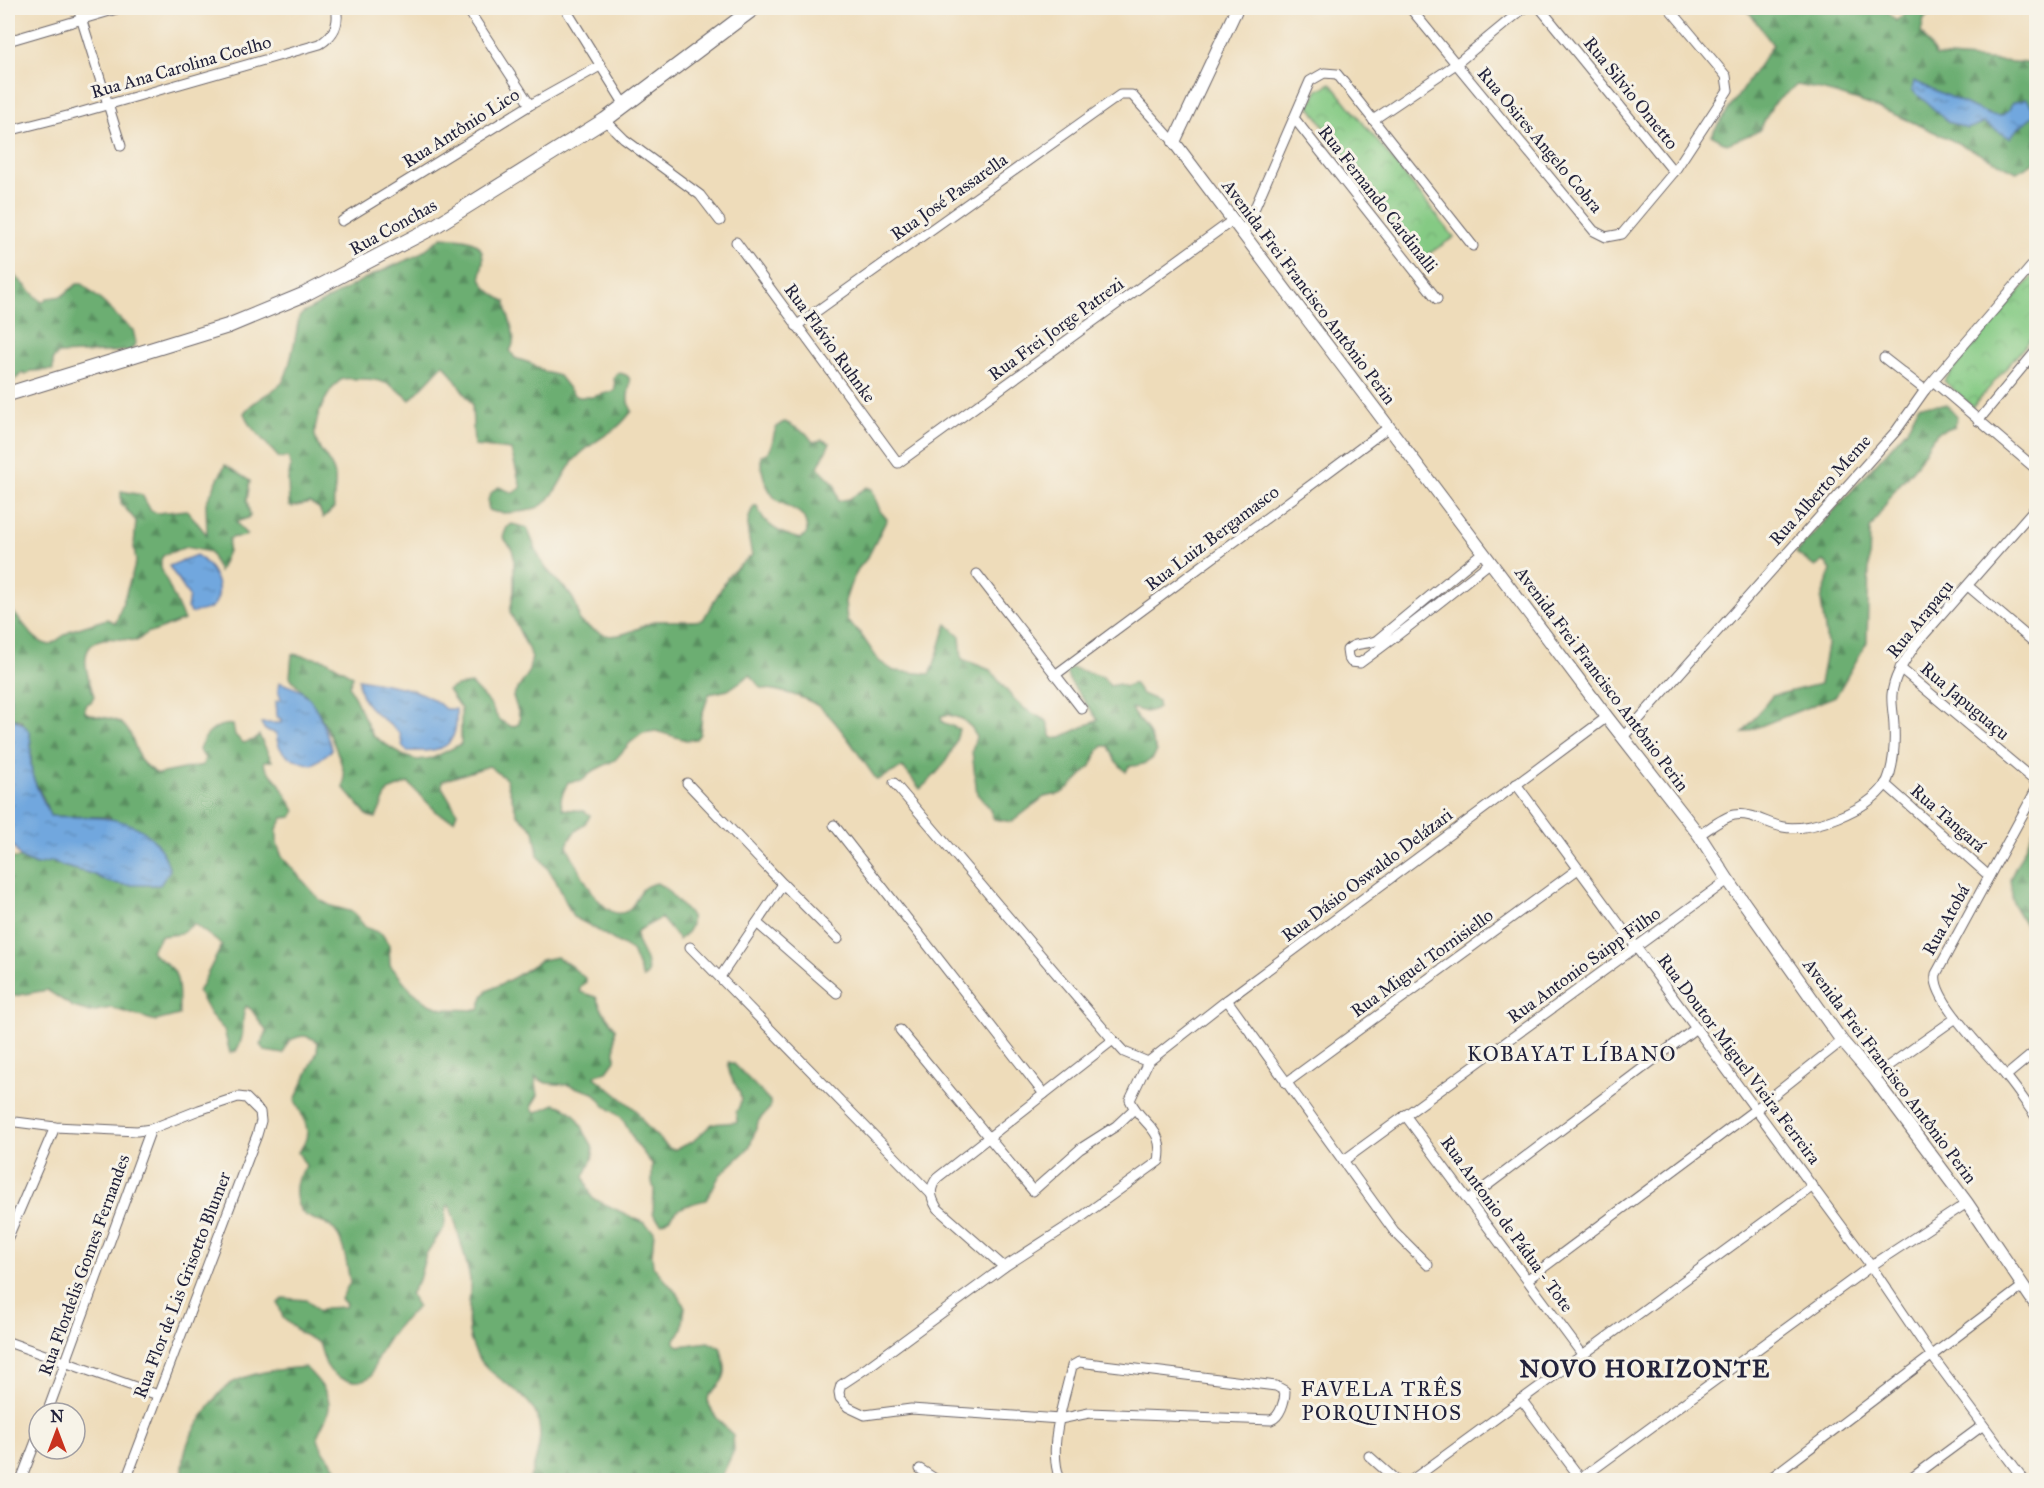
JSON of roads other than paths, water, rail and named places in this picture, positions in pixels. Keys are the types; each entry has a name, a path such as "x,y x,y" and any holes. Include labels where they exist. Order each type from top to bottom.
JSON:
{"main road":[{"name":"Rua Conchas","path":"8,394 228,326 303,295 432,228 605,120 754,8"}],"street":[{"path":"78,8 121,146"},
{"path":"8,41 120,8"},
{"name":"Rua Ana Carolina Coelho","path":"8,131 320,45 334,32 337,23 336,8"},
{"path":"467,8 530,105"},
{"path":"579,8 567,10 625,105"},
{"path":"1174,142 1237,8"},
{"name":"Rua Osires Angelo Cobra","path":"1410,8 1594,231 1606,237 1622,234 1674,172 1728,90 1726,76 1669,8"},
{"path":"1374,120 1456,64 1524,8"},
{"name":"Rua Silvio Ometto","path":"1540,8 1674,172"},
{"name":"Rua Antônio Lico","path":"342,222 530,105 600,66"},
{"path":"1243,235 1310,81 1324,73 1338,74 1473,246"},
{"name":"Avenida Frei Francisco Antônio Perin","path":"1120,94 1132,95 1174,142 1607,717 1699,835 1728,880 1842,1041 1873,1077 1967,1203 2022,1287 2037,1305"},
{"name":"Rua José Passarella","path":"796,326 1120,94"},
{"name":"Rua Fernando Cardinalli","path":"1294,118 1437,300"},
{"path":"605,120 624,139 700,195 720,221"},
{"name":"Rua Frei Jorge Patrezi","path":"898,463 1233,220"},
{"name":"Rua Flávio Ruhnke","path":"736,242 898,463"},
{"name":"Rua Alberto Meme","path":"1623,736 1896,431 1925,390 2037,261"},
{"path":"1978,421 2037,351"},
{"path":"1884,358 1925,390"},
{"path":"1933,381 2037,469"},
{"name":"Rua Luiz Bergamasco","path":"1055,675 1389,427"},
{"name":"Rua Arapaçu","path":"1885,784 1890,771 1893,747 1892,696 1900,668 1916,645 2035,511"},
{"path":"1483,552 1377,640 1351,646 1347,650 1351,662 1360,663 1405,631 1431,607 1491,562"},
{"path":"977,574 1082,709"},
{"path":"1968,586 2037,644"},
{"name":"Rua Japuguaçu","path":"1900,668 2037,782"},
{"name":"Rua Dásio Oswaldo Delázari","path":"1148,1062 1227,1000 1607,717"},
{"path":"687,783 838,939"},
{"path":"894,783 1113,1040 1124,1052 1148,1062 1130,1100 1134,1109 1153,1127 1161,1148 1159,1161 1080,1218 1004,1267 841,1385 840,1398 848,1407 865,1415 911,1409 1060,1419 1089,1413 1271,1420 1277,1417 1285,1391 1276,1386 1079,1362 1072,1366 1060,1419 1055,1449 1055,1464 1060,1480"},
{"name":"Rua Doutor Miguel Vieira Ferreira","path":"1516,784 1813,1186 1982,1426 2024,1480"},
{"path":"1699,835 1732,815 1743,814 1782,826 1797,827 1843,817 1871,798 1885,784"},
{"name":"Rua Tangará","path":"1885,784 1989,876"},
{"name":"Rua Atobá","path":"2037,790 1936,974 1935,981 1956,1018 2006,1076 2037,1117"},
{"path":"834,825 1044,1094"},
{"name":"Rua Miguel Tornisiello","path":"1286,1083 1578,869"},
{"name":"Rua Antonio Saipp Filho","path":"1343,1161 1728,880"},
{"path":"720,977 783,884"},
{"path":"757,923 837,993"},
{"path":"690,947 931,1194 937,1208 1004,1267"},
{"path":"1227,1000 1394,1231 1428,1265"},
{"path":"1873,1077 1956,1018"},
{"path":"1468,1200 1696,1028"},
{"path":"900,1030 1033,1191 1080,1149 1116,1126 1134,1109"},
{"path":"931,1194 931,1187 937,1178 1113,1040"},
{"path":"1528,1279 1756,1109 1842,1041"},
{"path":"2006,1076 2037,1051"},
{"name":"Rua Flor de Lis Grisotto Blumer","path":"126,1480 257,1135 261,1115 253,1103 243,1097 231,1099 152,1129"},
{"name":"Rua Antonio de Pádua - Tote","path":"1406,1115 1582,1354"},
{"path":"8,1121 56,1127 137,1131 152,1129"},
{"path":"8,1237 56,1127"},
{"name":"Rua Flordelis Gomes Fernandes","path":"52,1401 152,1129"},
{"path":"1412,1480 1813,1186"},
{"path":"1521,1399 1580,1480 1871,1266 1967,1203"},
{"path":"1768,1480 2022,1287"},
{"path":"8,1342 158,1395"},
{"path":"1909,1480 1982,1426"},
{"path":"1369,1456 1396,1480"},
{"path":"21,1480 28,1461"},
{"path":"920,1469 937,1480"}],"water":[{"path":"1914,81 1990,115 2001,116 2009,110 2012,103 2027,99 2036,113 2010,138 1984,123 1967,129 1949,122 1912,90"},
{"path":"196,555 211,570 218,584 218,591 212,607 191,613 187,608 189,596 169,566"},
{"path":"359,679 416,691 445,709 456,709 455,732 451,740 439,749 407,751 403,747 400,734 373,711 362,697"},
{"path":"279,682 307,696 324,726 332,750 312,765 287,756 277,741 276,733 265,730 261,723 281,723 281,719 277,717 276,701 281,700 278,690"},
{"path":"8,690 10,692 10,718 20,722 30,734 33,777 50,816 105,819 137,827 150,837 161,851 170,870 160,885 126,885 108,882 93,874 62,866 53,861 36,865 21,858 12,845 8,845"}],"district":[{"name":"KOBAYAT LÍBANO","path":"1572,1054"},
{"name":"NOVO HORIZONTE","path":"1645,1369"},
{"name":"FAVELA TRÊS PORQUINHOS","path":"1382,1401"}]}
